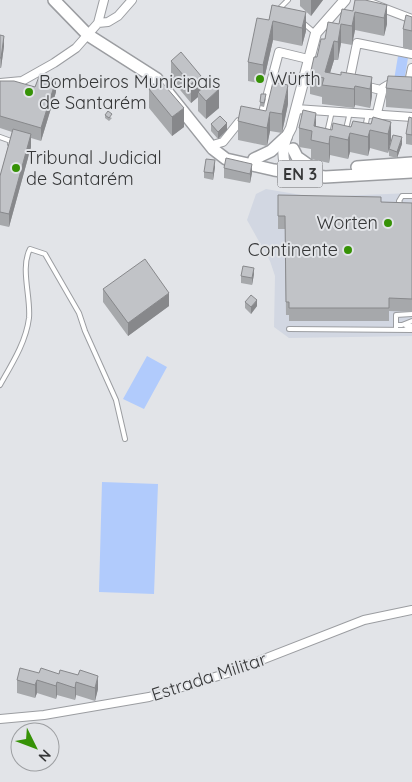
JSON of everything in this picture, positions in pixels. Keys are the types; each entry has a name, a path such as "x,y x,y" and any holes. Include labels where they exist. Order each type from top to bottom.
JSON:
{"main road":[{"name":"EN 3","path":"54,0 88,35 158,79 212,149 226,159 284,168 325,177 412,172"},
{"path":"284,168 282,157 316,33 345,0"},
{"path":"288,132 297,157 314,169"},
{"path":"254,159 271,151 288,132"},
{"name":"EN 3","path":"200,134 230,154 284,168 330,170 381,164 412,163"},
{"path":"284,168 293,149"}],"street":[{"path":"0,83 22,81 76,48 98,23 104,0"},
{"path":"98,23 108,22 118,16 132,0"},
{"path":"362,0 412,19"},
{"path":"381,90 348,83 357,43 412,54"},
{"path":"216,144 223,142 239,122 261,121 279,52 308,59"},
{"path":"377,114 381,90 388,85 408,88 412,68"},
{"path":"296,109 412,117"},
{"name":"Estrada Militar","path":"0,719 44,715 149,697 228,673 364,620 412,610"}],"lane":[{"path":"276,13 288,0"},
{"path":"283,6 289,11"},
{"path":"296,17 316,33"},
{"path":"259,94 269,94"},
{"path":"326,135 332,111"},
{"path":"345,132 350,112"},
{"path":"364,130 368,113"},
{"path":"0,137 11,140 9,148"},
{"path":"406,206 401,206 399,201 402,196 412,196"},
{"path":"0,385 21,347 29,318 27,258 30,249 37,250 45,254 79,313 116,400 125,439"},
{"path":"396,328 396,315 412,314"},
{"path":"396,328 412,321"},
{"path":"406,326 412,326"},
{"path":"289,328 396,328 412,330"}],"shaded area":[{"path":"398,56 408,58 404,82 394,80"},
{"name":"Continente","path":"266,189 313,197 412,193 412,336 289,338 274,327 275,276 270,261 247,220 256,194"},
{"path":"147,356 167,367 144,409 123,399"},
{"path":"102,482 158,484 154,594 99,592"}],"building":[{"path":"355,0 365,0 387,5 384,18 355,12 352,26 341,24 338,42 334,41 325,72 341,75 341,72 372,77 370,89 355,86 354,89 322,85 324,78 310,75 314,57 317,57 321,39 325,39 328,22 339,24 342,9 353,11"},
{"path":"272,5 306,12 302,28 273,21 263,65 248,62 257,18 269,20"},
{"path":"406,15 412,17 412,31 403,29"},
{"path":"0,35 4,36 1,58 0,58"},
{"path":"181,52 201,76 191,84 171,61"},
{"name":"Bombeiros Municipais de Santarém","path":"40,74 56,80 41,128 0,116 0,81 14,81 35,87"},
{"path":"388,76 412,77 412,91 386,88"},
{"path":"160,80 184,108 172,117 149,89"},
{"path":"212,80 219,89 206,101 198,92"},
{"path":"273,82 288,85 282,114 270,112 267,128 238,121 241,106 266,111"},
{"path":"261,94 266,94 264,103 260,102"},
{"path":"303,110 316,113 314,126 332,130 333,123 351,127 353,121 371,124 373,117 391,122 388,134 370,130 368,137 350,133 348,140 330,136 329,144 311,140 312,131 299,128"},
{"path":"108,111 112,114 109,118 105,115"},
{"path":"220,116 227,123 218,132 211,124"},
{"path":"409,117 412,118 412,135 406,134"},
{"name":"Tribunal Judicial de Santarém","path":"13,129 31,134 9,214 0,212 0,176"},
{"path":"393,135 402,137 397,152 389,149"},
{"path":"226,158 252,164 250,174 224,168"},
{"path":"206,159 215,160 213,173 204,172"},
{"name":"Continente","path":"278,195 381,197 381,202 412,203 412,299 389,298 389,308 289,308 289,302 286,302 285,216 278,216"},
{"path":"145,259 169,293 128,323 103,289"},
{"path":"243,266 254,268 252,278 241,276"},
{"path":"251,295 257,300 251,307 245,302"},
{"path":"20,668 39,673 41,668 59,674 60,670 78,675 80,670 98,676 95,688 76,682 75,688 57,682 56,686 37,680 35,685 17,680"}],"place":[{"name":"Würth","path":"260,79"},
{"name":"Bombeiros Municipais de Santarém","path":"29,92"},
{"name":"Tribunal Judicial de Santarém","path":"16,168"},
{"name":"Worten","path":"388,223"},
{"name":"Continente","path":"348,250"}]}
